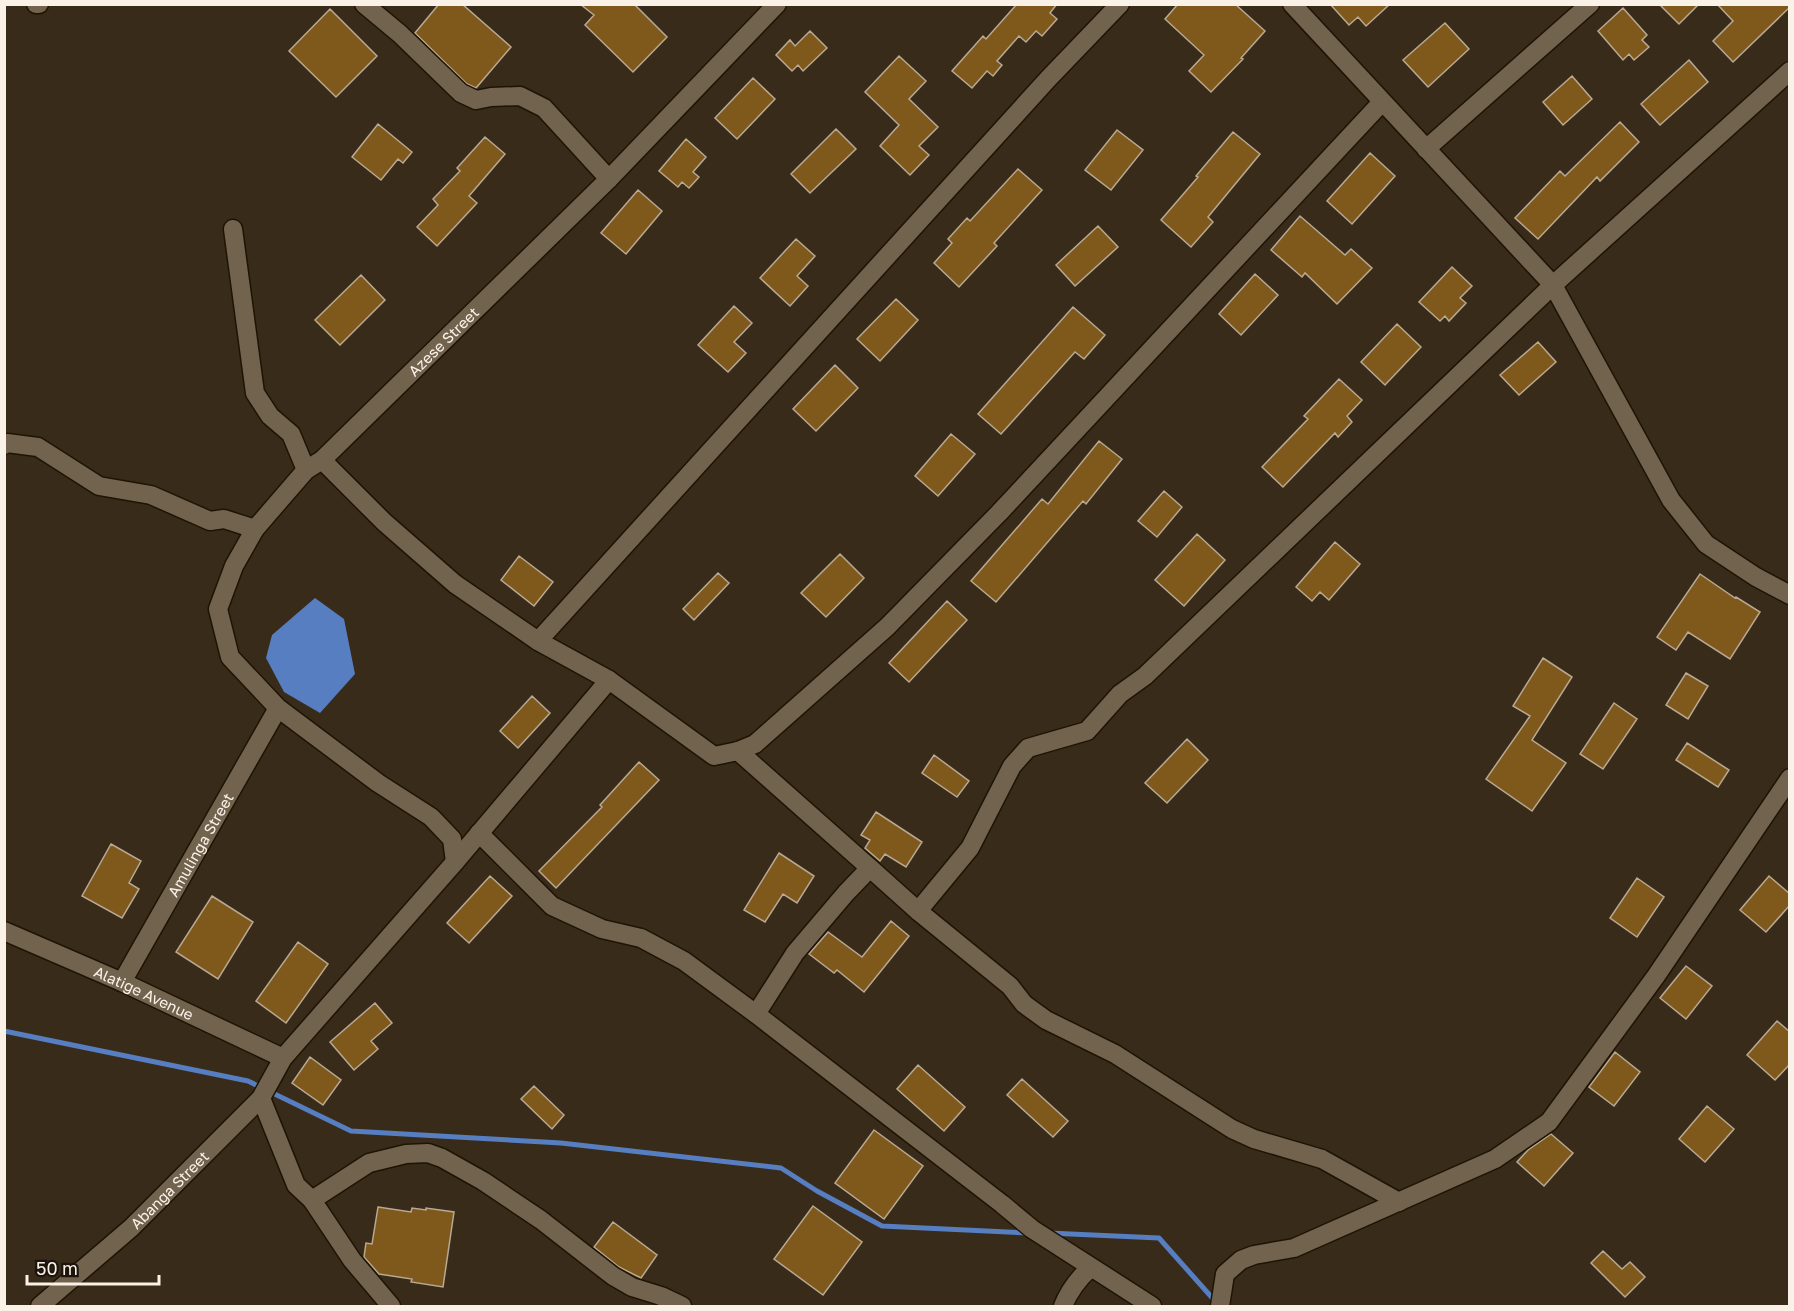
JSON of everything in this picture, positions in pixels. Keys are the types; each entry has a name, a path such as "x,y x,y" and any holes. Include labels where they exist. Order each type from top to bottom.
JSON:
{"street":[{"path":"364,4 461,93 476,100 520,96 544,108 609,179"},
{"name":"Azese Street","path":"455,862 452,839 431,817 378,783 278,708 230,657 218,609 234,566 255,528 306,470 322,460 609,179 777,4"},
{"path":"538,641 1032,97 1120,4"},
{"path":"1292,4 1553,285 1671,500 1706,544 1756,577 1790,595"},
{"path":"1425,149 1590,4"},
{"path":"918,911 969,848 1012,766 1028,748 1087,730 1120,694 1145,676 1553,285 1790,71"},
{"path":"322,460 384,522 456,584 538,641 609,680 714,756 738,751 755,744 886,627 999,513 1382,102"},
{"path":"233,229 255,393 270,416 291,434 306,470"},
{"path":"4,445 7,443 38,447 99,486 151,495 210,521 224,519 255,528"},
{"name":"Abanga Street","path":"40,1306 131,1228 261,1098 283,1058 455,862 609,680"},
{"name":"Amulinga Street","path":"122,982 278,708"},
{"path":"738,751 918,911 1010,986 1024,1004 1046,1020 1114,1054 1232,1129 1254,1139 1322,1159 1399,1202"},
{"path":"1220,1306 1225,1274 1241,1260 1254,1255 1294,1248 1495,1159 1548,1122 1656,976 1790,778"},
{"path":"479,833 552,906 602,929 641,938 684,961 756,1014 1032,1229 1152,1306"},
{"path":"756,1014 795,953 870,868"},
{"name":"Alatige Avenue","path":"4,931 122,982 283,1058"},
{"path":"261,1098 296,1185 312,1200 352,1260 391,1306"},
{"path":"312,1200 369,1163 406,1154 428,1153 442,1158 483,1181 541,1220 613,1276 632,1287 661,1296 682,1306"},
{"path":"1063,1306 1079,1278 1090,1268"}],"water":[{"path":"315,598 344,619 355,674 320,713 284,692 266,658 272,635"}],"building":[{"path":"439,4 462,4 511,47 476,88 467,84 415,33"},
{"path":"580,4 634,4 667,37 633,72 585,25 594,15"},
{"path":"1017,4 1057,4 1050,13 1057,19 1042,36 1036,31 1026,42 1019,36 997,61 1002,65 993,76 987,71 972,88 952,71 983,36 986,39"},
{"path":"1178,4 1235,4 1265,31 1241,58 1243,59 1211,92 1189,71 1204,55 1165,19"},
{"path":"1330,4 1390,4 1366,26 1358,17 1349,25"},
{"path":"1659,4 1699,4 1679,24"},
{"path":"1717,4 1790,4 1790,7 1733,62 1713,41 1733,21"},
{"path":"1623,8 1647,35 1642,40 1649,47 1634,60 1629,54 1623,60 1598,31"},
{"path":"330,9 377,56 336,97 289,51"},
{"path":"1445,23 1469,49 1428,87 1403,60"},
{"path":"810,31 827,48 803,71 798,65 792,71 776,55 790,40 795,46"},
{"path":"899,56 926,81 909,99 938,127 919,146 929,155 910,175 880,146 899,125 865,92"},
{"path":"1689,60 1708,82 1660,125 1641,104"},
{"path":"1572,76 1592,99 1563,125 1543,102"},
{"path":"753,78 775,99 737,139 715,118"},
{"path":"1620,122 1639,142 1600,181 1597,177 1538,239 1515,218 1560,171 1565,176"},
{"path":"378,124 412,152 403,163 398,159 381,180 352,157"},
{"path":"836,129 856,149 810,193 791,174"},
{"path":"1117,130 1143,150 1111,190 1085,170"},
{"path":"1233,132 1260,154 1208,217 1213,222 1191,247 1161,220"},
{"path":"485,137 505,154 469,196 477,203 437,246 417,227 438,205 433,199 460,171 457,168"},
{"path":"686,139 706,157 693,172 699,177 689,188 682,182 678,187 659,171"},
{"path":"1370,153 1395,176 1352,224 1327,201"},
{"path":"1018,169 1042,190 994,243 997,246 959,287 934,263 952,243 948,239 967,218 970,221"},
{"path":"638,190 662,211 626,254 601,233"},
{"path":"1300,216 1345,255 1351,249 1372,268 1337,304 1305,273 1302,277 1271,250"},
{"path":"1098,226 1118,247 1075,286 1056,265"},
{"path":"796,239 815,256 797,276 808,286 790,306 760,278"},
{"path":"1452,267 1472,286 1460,298 1466,303 1449,321 1445,316 1440,321 1419,302"},
{"path":"1255,274 1278,295 1241,335 1219,314"},
{"path":"361,275 385,300 340,345 315,320"},
{"path":"896,299 918,320 880,361 857,339"},
{"path":"734,306 752,323 734,342 746,353 728,372 698,345"},
{"path":"1073,307 1105,335 1084,359 1075,352 1001,434 978,414"},
{"path":"1397,324 1421,347 1385,385 1361,362"},
{"path":"1538,342 1556,362 1519,395 1500,375"},
{"path":"835,365 858,388 816,431 793,409"},
{"path":"1339,379 1362,400 1347,416 1352,422 1338,437 1335,433 1283,487 1262,467 1308,419 1304,416"},
{"path":"951,434 975,454 938,496 915,476"},
{"path":"1099,441 1122,459 1086,504 1083,501 996,602 971,581 1042,499 1048,504"},
{"path":"1164,491 1182,507 1157,537 1138,521"},
{"path":"1197,534 1225,560 1184,606 1155,580"},
{"path":"1335,542 1360,564 1329,600 1320,592 1312,601 1296,587"},
{"path":"840,554 864,578 826,617 801,593"},
{"path":"519,556 553,582 534,606 501,580"},
{"path":"718,573 729,583 694,620 683,609"},
{"path":"1700,574 1760,612 1730,659 1688,632 1676,650 1657,637"},
{"path":"947,601 967,620 909,682 889,663"},
{"path":"1543,658 1572,677 1532,740 1566,763 1532,811 1486,779 1530,716 1513,706"},
{"path":"1686,673 1708,686 1688,719 1666,705"},
{"path":"532,696 550,713 518,748 500,731"},
{"path":"1614,703 1637,719 1603,769 1580,754"},
{"path":"1187,739 1208,760 1167,803 1145,783"},
{"path":"1687,743 1729,770 1718,787 1676,760"},
{"path":"934,755 969,781 957,797 922,773"},
{"path":"639,762 659,780 556,888 539,871 602,807 600,805"},
{"path":"876,812 922,842 906,867 885,854 880,861 865,848 870,840 861,835"},
{"path":"111,844 141,861 129,883 139,889 122,918 82,896"},
{"path":"779,853 814,876 797,903 783,894 765,922 744,910"},
{"path":"490,876 512,896 469,943 447,923"},
{"path":"1769,876 1790,894 1790,905 1766,932 1740,910"},
{"path":"1637,878 1664,897 1637,937 1610,918"},
{"path":"212,896 253,922 218,979 176,952"},
{"path":"891,921 909,936 864,992 837,970 834,973 809,954 828,932 862,957"},
{"path":"298,942 328,964 286,1023 256,1001"},
{"path":"1686,966 1712,986 1686,1019 1660,998"},
{"path":"375,1003 392,1023 371,1041 378,1049 354,1070 330,1042"},
{"path":"1777,1021 1790,1032 1790,1064 1775,1080 1747,1055"},
{"path":"1615,1052 1640,1072 1614,1106 1589,1087"},
{"path":"310,1057 341,1080 323,1105 292,1083"},
{"path":"918,1065 965,1107 944,1131 897,1089"},
{"path":"1022,1079 1068,1121 1053,1137 1007,1095"},
{"path":"534,1086 564,1115 552,1129 521,1099"},
{"path":"1707,1106 1734,1129 1705,1162 1679,1139"},
{"path":"874,1130 923,1166 884,1219 835,1183"},
{"path":"1551,1134 1573,1153 1544,1186 1517,1162 1528,1150"},
{"path":"813,1206 862,1242 823,1295 774,1259"},
{"path":"378,1207 411,1212 412,1208 426,1210 426,1208 454,1212 443,1287 379,1274 364,1257 366,1243 372,1244"},
{"path":"613,1222 657,1255 641,1278 619,1267 594,1247"},
{"path":"1603,1251 1622,1269 1630,1262 1645,1277 1625,1297 1591,1263"}],"waterway":[{"path":"4,1031 248,1081 351,1131 561,1143 781,1168 817,1191 882,1226 1028,1233"},
{"path":"1049,1233 1159,1238 1215,1301"}]}
